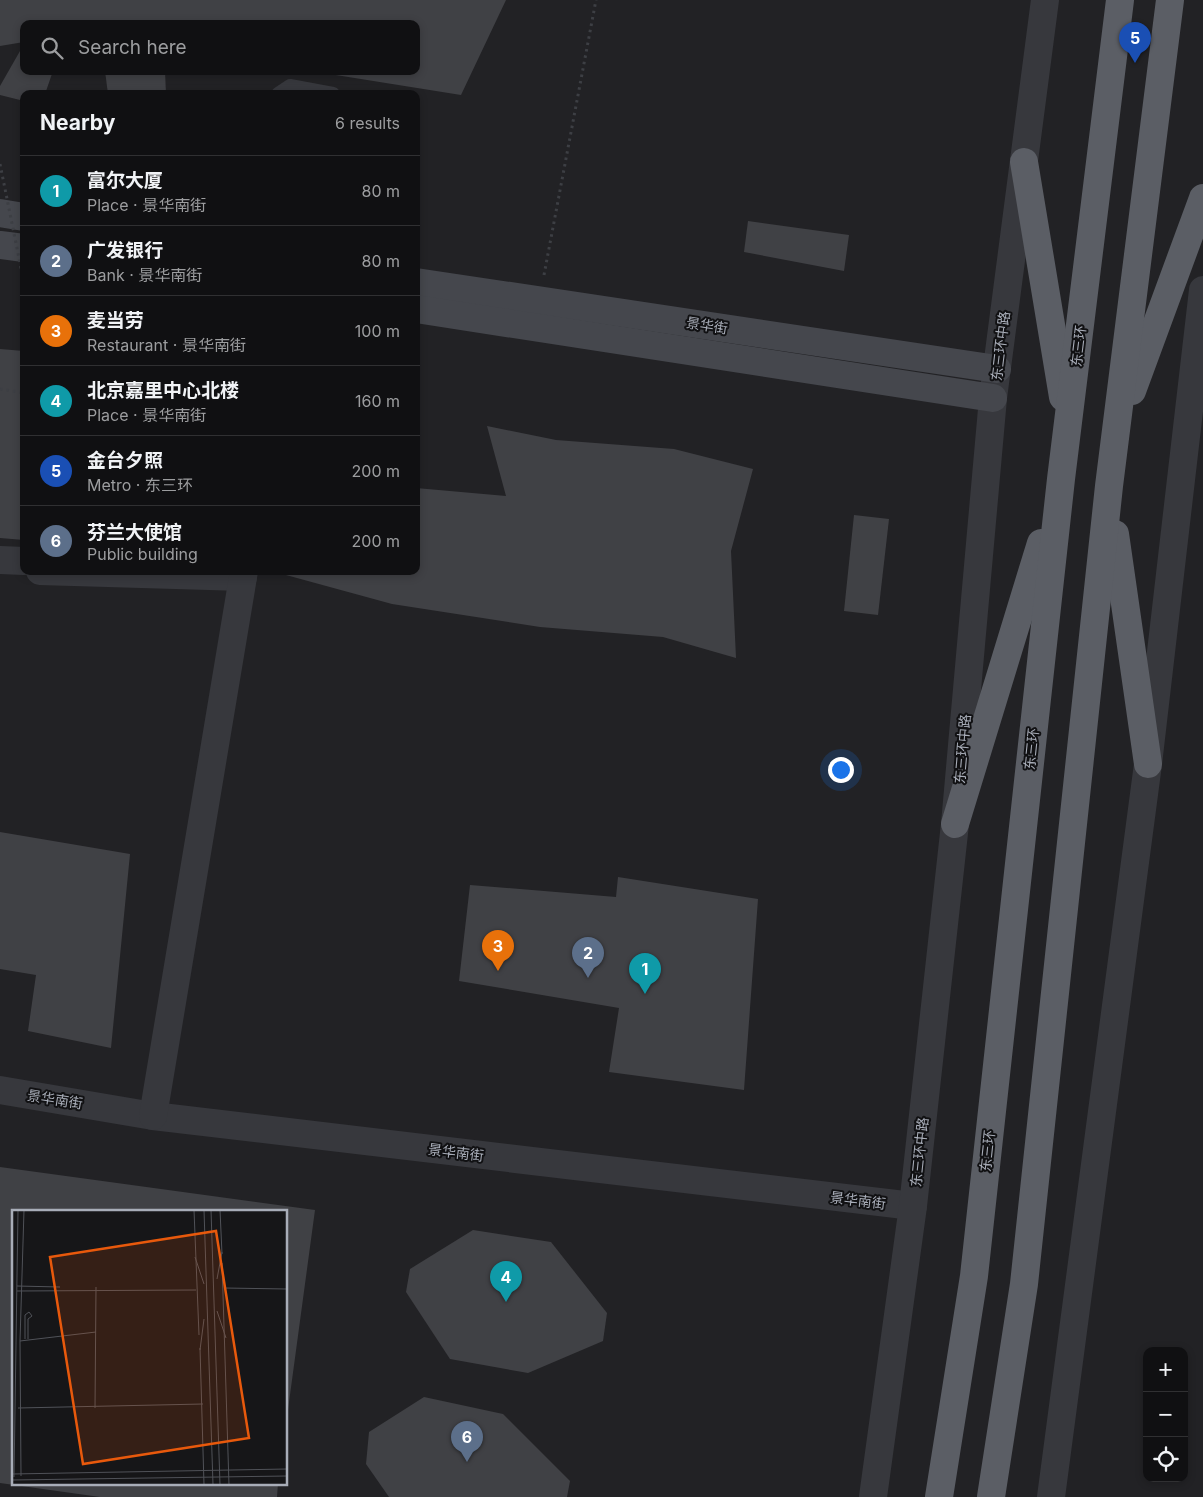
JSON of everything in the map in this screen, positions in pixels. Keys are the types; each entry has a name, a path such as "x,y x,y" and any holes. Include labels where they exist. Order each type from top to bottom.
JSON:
{"highway":[{"name":"东三环","path":"939,1497 974,1276 1061,479 1120,0"},
{"path":"991,1497 1024,1284 1109,486 1170,0"},
{"path":"1024,162 1068,428"},
{"path":"1115,436 1203,198"},
{"path":"955,824 1061,479"},
{"path":"1109,486 1120,577 1148,764"}],"main road":[{"path":"0,213 20,216"},
{"path":"0,244 20,247"},
{"name":"景华街","path":"420,283 997,369"},
{"name":"景华街","path":"420,310 993,398"}],"street":[{"name":"东三环中路","path":"873,1497 913,1206 955,824 993,398 1045,0"},
{"path":"1051,1497 1196,416 1203,290"},
{"path":"0,560 20,561"},
{"path":"0,570 20,571"},
{"path":"147,1115 238,575"},
{"name":"景华南街","path":"0,1090 147,1115 913,1206"}],"lane":[{"path":"284,90 290,86 312,90"}],"path":[{"path":"540,300 596,0"},
{"path":"0,164 20,263"},
{"path":"0,389 20,392"}],"shaded area":[{"path":"0,0 1203,0 1203,1497 0,1497"}],"building":[{"path":"0,0 506,0 461,95 336,75 420,75 420,20 20,20 20,43 0,46"},
{"path":"20,51 20,75 52,75 46,90 20,90 20,100 0,95 0,86"},
{"path":"106,75 165,75 166,90 107,90"},
{"path":"748,221 849,235 844,271 744,252"},
{"path":"0,349 20,351 20,540 0,538"},
{"path":"487,426 556,440 674,449 753,469 731,551 736,658 663,637 540,627 392,604 286,575 420,575 420,488 506,496"},
{"path":"854,515 889,519 878,615 844,611"},
{"path":"0,832 130,854 111,1048 28,1031 36,975 0,969"},
{"path":"618,877 758,899 744,1090 609,1072 619,1008 459,981 470,885 616,897"},
{"path":"0,1167 315,1210 288,1410 288,1210 12,1210 12,1484 278,1484 277,1497 100,1497 0,1483"},
{"path":"473,1230 551,1242 607,1313 603,1341 528,1373 450,1359 406,1292 410,1269"},
{"path":"424,1397 503,1414 570,1481 567,1497 389,1497 366,1464 369,1432"}],"place":[{"name":"金台夕照","path":"1135,63"},
{"name":"麦当劳","path":"498,971"},
{"name":"广发银行","path":"588,978"},
{"name":"富尔大厦","path":"645,994"},
{"name":"北京嘉里中心北楼","path":"506,1302"},
{"name":"芬兰大使馆","path":"467,1462"}]}
